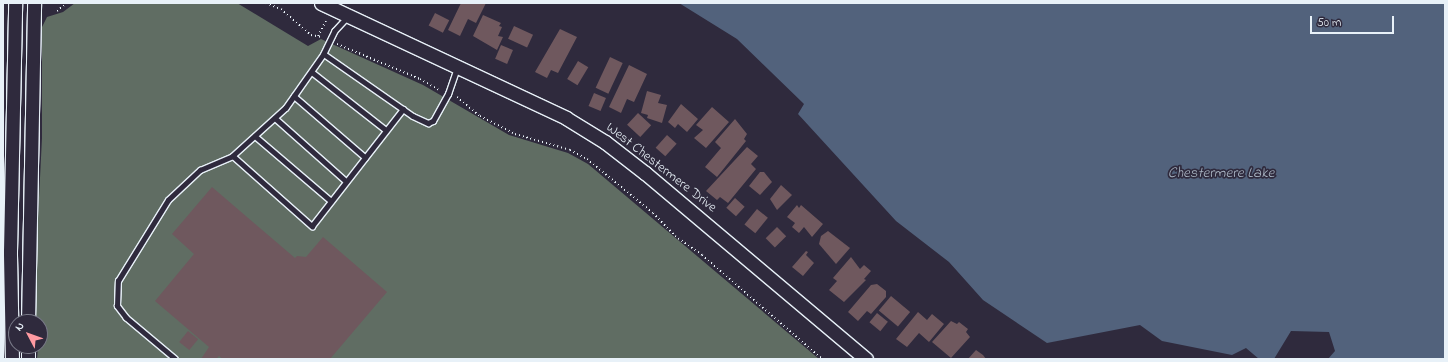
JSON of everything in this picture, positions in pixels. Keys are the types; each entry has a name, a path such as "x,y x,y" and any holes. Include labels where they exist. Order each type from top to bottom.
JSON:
{"main road":[{"path":"12,359 10,251 14,3"},
{"path":"28,314 34,3"},
{"name":"West Chestermere Drive","path":"321,3 348,17 458,66 566,118 605,142 645,173 866,359"}],"lane":[{"path":"175,359 126,318 118,306 118,281 168,200 200,170 232,156 275,118 312,72 324,54 335,31 348,17"},
{"path":"324,54 403,109 428,123 434,121 448,94 458,66"},
{"path":"312,72 386,130"},
{"path":"294,96 365,157"},
{"path":"232,156 312,226 403,109"},
{"path":"275,118 346,182"},
{"path":"255,136 331,201"}],"path":[{"path":"57,11 67,3"},
{"path":"266,3 281,9 311,35 322,37"},
{"path":"318,36 326,20"},
{"path":"337,44 420,79 439,90"},
{"path":"457,97 480,116 515,134 570,150 587,158 654,212 674,236 702,254 822,359"}],"green space":[{"path":"75,3 237,3 308,46 321,39 423,85 509,135 568,153 588,164 819,359 37,359 37,354 48,354 48,314 35,314 36,257 42,138 42,27 47,17 63,12"}],"water":[{"name":"Chestermere Lake","path":"679,3 1445,3 1445,359 1328,359 1335,351 1329,332 1291,331 1274,359 1259,359 1246,348 1232,355 1162,341 1140,325 1047,343 983,300 949,262 896,221 798,114 804,104 737,39"}],"building":[{"path":"461,3 486,3 476,23 468,19 460,36 448,30"},
{"path":"435,13 449,20 443,33 429,25"},
{"path":"483,15 501,23 499,26 502,27 498,36 503,37 497,50 473,36"},
{"path":"514,26 533,35 527,48 508,39"},
{"path":"560,29 577,37 558,73 551,70 547,78 535,72"},
{"path":"501,45 513,50 507,64 495,59"},
{"path":"610,57 623,63 608,94 596,88"},
{"path":"578,61 588,67 577,85 567,79"},
{"path":"629,65 647,74 634,102 627,99 621,113 609,107"},
{"path":"647,91 661,95 658,103 667,105 662,123 647,118 648,115 641,113"},
{"path":"594,93 606,98 600,111 589,106"},
{"path":"681,104 698,119 687,132 678,124 675,128 668,122"},
{"path":"712,107 729,122 706,148 694,138 703,130 696,125"},
{"path":"638,113 651,125 640,137 627,125"},
{"path":"735,119 747,134 744,139 746,141 717,177 705,167 721,148 715,142"},
{"path":"667,135 677,144 665,156 656,148"},
{"path":"747,147 758,156 751,164 756,169 728,203 720,197 717,200 706,191"},
{"path":"760,172 764,172 772,182 760,195 749,186"},
{"path":"781,185 792,195 777,210 770,199"},
{"path":"212,187 295,258 297,256 306,257 323,237 387,292 330,359 223,359 219,356 216,359 201,359 209,347 155,301 194,254 172,234"},
{"path":"735,198 745,207 736,216 726,208"},
{"path":"797,205 799,208 801,205 823,224 812,237 804,227 799,233 792,227 795,223 787,217"},
{"path":"757,209 768,218 755,233 744,225"},
{"path":"777,227 786,236 775,248 766,238"},
{"path":"828,231 850,248 836,264 819,244 821,236"},
{"path":"806,251 808,252 806,255 814,263 803,276 792,267"},
{"path":"851,257 860,269 864,265 871,271 864,279 866,280 844,302 829,290 837,281 833,278"},
{"path":"877,284 886,291 886,297 871,314 867,311 858,321 848,312 871,285"},
{"path":"891,296 910,312 898,327 879,311"},
{"path":"918,312 927,320 932,314 944,324 929,342 919,333 907,347 896,339"},
{"path":"877,313 888,322 880,331 869,322"},
{"path":"951,321 957,324 959,322 968,329 966,332 970,337 951,358 932,342"},
{"path":"188,331 198,339 189,350 179,342"},
{"path":"976,350 983,355 986,359 968,359"}]}
